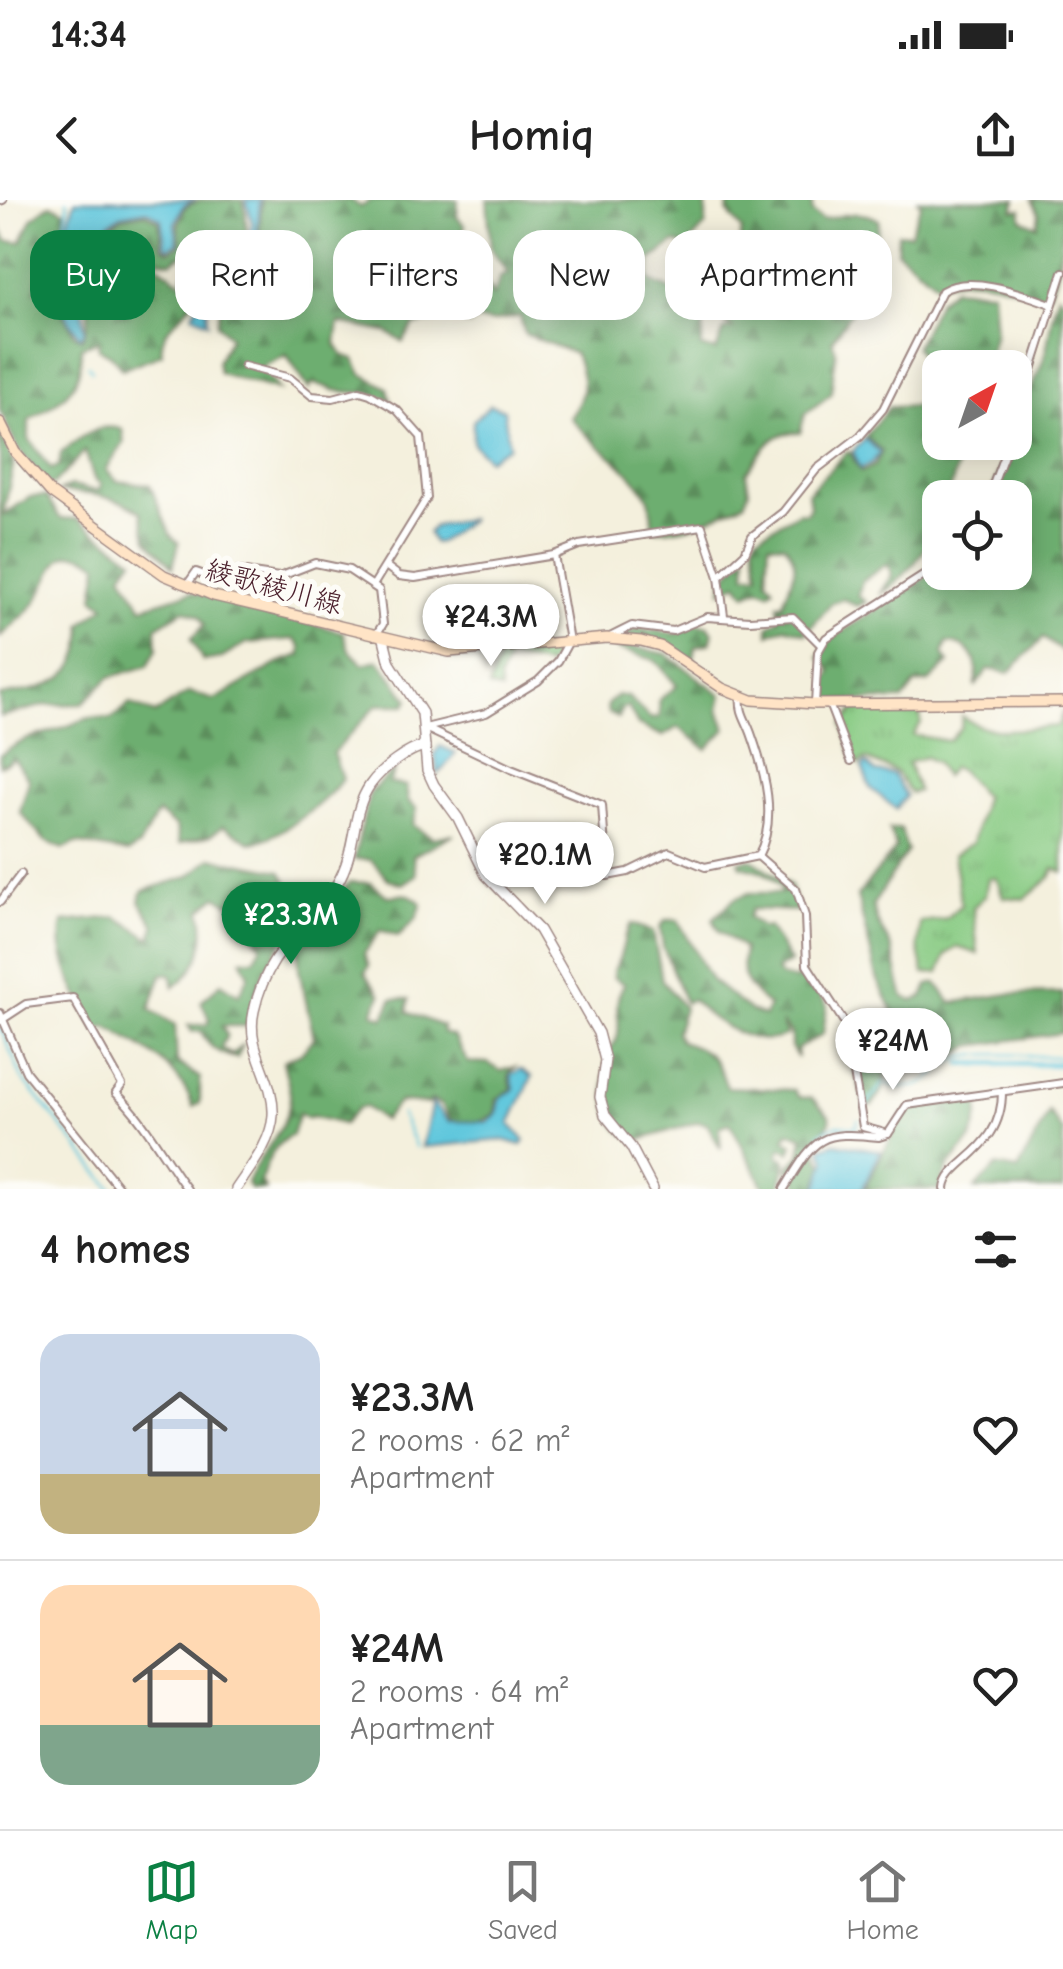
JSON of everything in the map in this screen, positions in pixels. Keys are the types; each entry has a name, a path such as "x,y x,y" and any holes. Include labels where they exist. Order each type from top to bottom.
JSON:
{"main road":[{"name":"綾歌綾川線","path":"0,422 15,452 51,494 186,586 380,638 429,650 468,652 607,638 660,646 741,696 815,704 1063,702"}],"street":[{"path":"1032,367 1063,272"},
{"path":"719,577 745,553 752,536 783,512 817,469 860,436 883,409 942,291 951,285 1005,289 1051,304"},
{"path":"244,366 290,378 312,396 332,398 360,391 412,422 424,446 427,498 374,584"},
{"path":"387,567 399,576 414,578 554,555 579,545 702,526 719,577 724,616"},
{"path":"425,728 486,714 538,681 569,641 554,555"},
{"path":"186,586 196,572 215,580 239,571 268,578 316,563 348,570 374,584 382,596 380,638 419,707 425,728 427,770 480,865 539,930 598,1033 605,1060 600,1097 605,1115 630,1147 653,1189"},
{"path":"821,645 922,577"},
{"path":"607,638 632,626 673,631 706,617 793,617 821,645"},
{"path":"815,704 821,645"},
{"path":"425,728 602,805 607,876 628,872 669,852 705,867 758,856 767,840 770,809 751,732 739,708 741,696"},
{"path":"829,704 851,761"},
{"path":"236,1189 264,1142 273,1116 251,1028 264,976 282,945 340,880 358,808 371,784 408,753 425,746"},
{"path":"758,856 796,889 805,916 807,965 846,1026 864,1128 888,1134"},
{"path":"0,902 21,874"},
{"path":"120,1189 26,1072 1,1018 26,1004 73,998 122,1086 116,1092 137,1113 168,1166 188,1189"},
{"path":"888,1134 907,1105 1063,1083"},
{"path":"945,1189 950,1176 998,1126 1002,1091"},
{"path":"784,1189 812,1144 822,1137 888,1134"}],"green space":[{"path":"200,200 243,200 247,230 178,230 185,207"},
{"path":"262,200 351,200 361,207 371,200 458,200 457,217 465,226 464,230 333,230 333,320 442,320 414,325 403,342 387,332 339,323 336,344 343,355 354,359 362,374 388,388 391,400 318,384 311,384 309,389 286,355 261,367 279,390 219,373 217,362 230,337 217,324 218,320 313,320 313,230 259,230"},
{"path":"487,200 706,200 706,225 701,230 665,230 665,250 651,260 649,280 665,287 665,320 703,320 701,347 716,351 724,330 733,328 722,320 846,320 832,340 836,352 831,394 805,414 800,433 781,435 762,451 746,473 749,491 744,503 700,523 666,530 653,529 649,500 640,485 570,417 583,387 575,354 525,334 521,320 645,320 645,230 513,230 513,317 491,322 476,320 493,320 493,296 501,276 508,273 493,252"},
{"path":"730,200 812,200 812,212 823,220 851,214 879,220 878,230 742,230 727,212"},
{"path":"918,200 1016,200 1013,210 1021,209 1022,219 1037,226 1039,214 1032,200 1063,200 1059,265 1045,298 978,280 938,285 897,251 898,233 910,234 921,204"},
{"path":"51,204 65,211 64,221 53,230 30,230 30,320 68,320 74,334 82,339 88,320 155,320 155,263 175,277 177,320 164,338 162,354 122,369 111,355 99,349 98,341 81,347 74,383 61,398 29,420 29,439 51,469 59,466 61,453 89,432 122,429 124,443 106,470 117,481 150,485 171,536 179,543 173,567 147,539 141,512 112,499 58,491 71,486 97,491 101,484 94,479 85,451 53,485 45,482 17,448 0,410 0,227 7,241 21,242 33,217"},
{"path":"146,213 159,221 162,247 170,251 175,248 175,260 157,259 155,263 155,230 109,227 122,217"},
{"path":"953,288 992,291 995,332 990,350 922,350 922,360 915,347 938,301"},
{"path":"1058,294 1063,300 1063,652 1043,638 1009,673 988,669 975,687 977,671 973,657 963,647 947,643 943,654 949,663 929,682 915,684 903,700 830,701 826,681 832,671 819,657 831,639 922,580 922,590 1032,590 1032,480 997,480 1004,460 1032,460 1032,387 1043,361"},
{"path":"922,402 922,460 959,460 953,480 922,480 922,553 880,595 892,575 887,564 862,581 858,596 866,602 857,606 843,599 832,603 806,633 785,627 769,634 769,626 779,619 778,604 783,604 794,573 794,559 784,544 769,543 767,579 774,588 769,592 760,588 746,594 738,583 722,591 723,578 747,555 746,574 759,574 754,543 757,536 799,512 806,513 810,507 808,492 846,453 850,452 861,472 875,465 882,451 865,437 889,407 921,406"},
{"path":"0,432 14,463 3,515 30,497 46,496 60,518 78,519 133,559 122,574 142,607 191,592 343,632 349,650 363,664 379,660 409,700 405,705 377,705 333,753 342,779 314,808 288,827 252,843 223,826 211,835 179,844 176,827 158,813 139,846 128,853 76,843 64,849 45,841 20,812 29,780 14,759 0,766 0,755 10,748 87,718 111,719 130,704 155,714 189,692 214,700 301,655 301,647 294,639 247,643 222,658 203,661 191,639 205,625 200,616 184,610 156,627 157,649 148,666 110,677 82,704 46,705 0,717 0,696 47,685 70,670 82,643 82,624 105,606 94,597 99,564 84,556 64,556 36,602 0,637"},
{"path":"697,624 708,626 713,633 710,643 696,647 693,662 663,645 616,635 624,630 634,632 636,628 677,634"},
{"path":"615,643 666,654 722,695 719,709 726,729 707,749 678,727 663,736 638,725 628,707 623,708 618,718 608,713 607,705 617,695 628,697 651,719 660,717 659,700 677,686 655,660 617,649"},
{"path":"561,647 548,666 509,657 499,679 501,691 489,687 500,653"},
{"path":"856,707 920,709 921,723 913,735 949,741 961,727 962,716 984,727 1021,730 1058,726 1063,710 1063,873 1054,868 1050,878 1025,899 1003,897 996,878 988,879 985,896 973,908 978,954 957,947 946,955 939,973 924,974 918,946 920,922 945,919 961,905 953,855 972,843 984,797 961,771 952,767 944,777 936,762 925,757 908,763 918,791 910,793 896,772 866,759 859,764 853,759 843,724"},
{"path":"395,769 389,783 406,786 408,801 417,809 413,825 433,838 454,834 413,856 416,875 402,884 388,879 371,860 354,859 370,792"},
{"path":"889,829 901,829 907,851 873,905 892,950 904,997 913,1001 923,997 928,985 937,983 951,1003 1008,994 1063,993 1063,1033 971,1046 941,1063 900,1047 887,1016 893,1012 877,978 857,896 896,848"},
{"path":"211,858 281,871 290,887 312,895 308,911 293,910 266,897 252,907 245,901 229,904 217,896 201,910 202,943 190,971 174,987 171,974 162,974 150,1009 175,1025 177,1062 200,1078 200,1103 193,1107 179,1079 159,1059 107,1027 97,1030 70,978 61,936 63,922 117,917 151,938 155,926 140,902 142,891 188,877"},
{"path":"752,859 790,885 798,911 752,909 748,917 763,928 769,927 790,962 776,971 782,977 797,980 800,966 807,986 815,989 827,1006 823,1034 797,1049 798,1058 791,1047 791,1033 781,1022 787,1035 775,1039 749,1037 711,1017 692,999 685,1003 663,947 660,927 666,920 678,920 711,980 750,1011 765,1016 769,1006 743,975 744,949 719,931 713,919 734,899 749,893 783,893 772,878 741,866 739,861"},
{"path":"350,882 371,883 387,896 408,895 422,904 416,919 398,936 380,930 364,954 369,966 365,973 381,995 373,1013 384,1018 392,999 409,999 407,1012 442,1026 443,1033 453,1036 468,1062 488,1063 501,1071 515,1067 509,1075 512,1089 497,1099 495,1114 476,1124 450,1120 441,1105 431,1100 429,1104 399,1102 383,1120 365,1107 358,1108 343,1124 306,1118 299,1113 292,1135 280,1143 268,1160 261,1182 266,1189 250,1189 247,1183 252,1172 289,1106 283,1061 301,1053 314,1038 299,970 298,938"},
{"path":"265,922 290,930 264,970 247,1026 222,1026 227,1035 221,1048 232,1055 243,1044 237,1058 225,1055 207,1042 201,1031 192,1032 188,1025 207,1025 210,1019 201,1002 221,983 239,995 249,975 241,959 254,959 262,945 251,933"},
{"path":"631,924 653,931 662,980 684,1008 676,1032 680,1041 711,1056 727,1087 794,1090 799,1097 812,1098 829,1115 830,1122 790,1175 788,1167 800,1155 803,1136 788,1132 785,1140 793,1145 790,1152 782,1148 778,1155 786,1160 780,1189 765,1189 730,1123 719,1127 721,1149 707,1124 698,1122 640,1140 627,1136 611,1117 605,1076 609,1051 617,1038 617,1006 624,984 614,978 613,971"},
{"path":"853,1037 886,1073 884,1088 872,1106 865,1104 855,1073"},
{"path":"979,1099 974,1131 944,1176 940,1189 864,1189 902,1116 915,1107"},
{"path":"1049,1112 1063,1132 1063,1189 974,1189 997,1166 1018,1170"},
{"path":"814,1146 824,1166 816,1189 801,1189 794,1177"}],"water":[{"path":"75,200 195,200 183,206 175,224 175,245 169,248 165,246 161,219 147,210 121,215 107,225 109,230 66,230"},
{"path":"246,200 260,200 258,230 251,230"},
{"path":"69,320 84,320 85,331 80,337"},
{"path":"490,405 504,410 509,446 488,459 473,444 473,421"},
{"path":"865,439 880,452 872,463 860,469 853,451"},
{"path":"471,519 440,542 434,543 428,533 435,526"},
{"path":"440,746 456,753 438,775 434,754"},
{"path":"866,763 876,772 893,774 906,796 896,809 870,788 862,767"},
{"path":"521,1069 532,1077 510,1124 525,1141 522,1145 503,1140 422,1147 432,1103 448,1121 487,1122 497,1114 500,1099 514,1089 511,1075"},
{"path":"835,1143 881,1151 862,1189 817,1189 826,1160 821,1148"}],"waterway":[{"path":"63,230 67,200"},
{"path":"88,365 92,370"},
{"path":"0,1026 22,1078 112,1189"},
{"path":"865,1107 883,1083 913,1087 960,1058 998,1054 1063,1057"},
{"path":"962,1064 1063,1064"},
{"path":"401,1114 416,1147"},
{"path":"819,1134 836,1125 856,1127 858,1120"}]}
